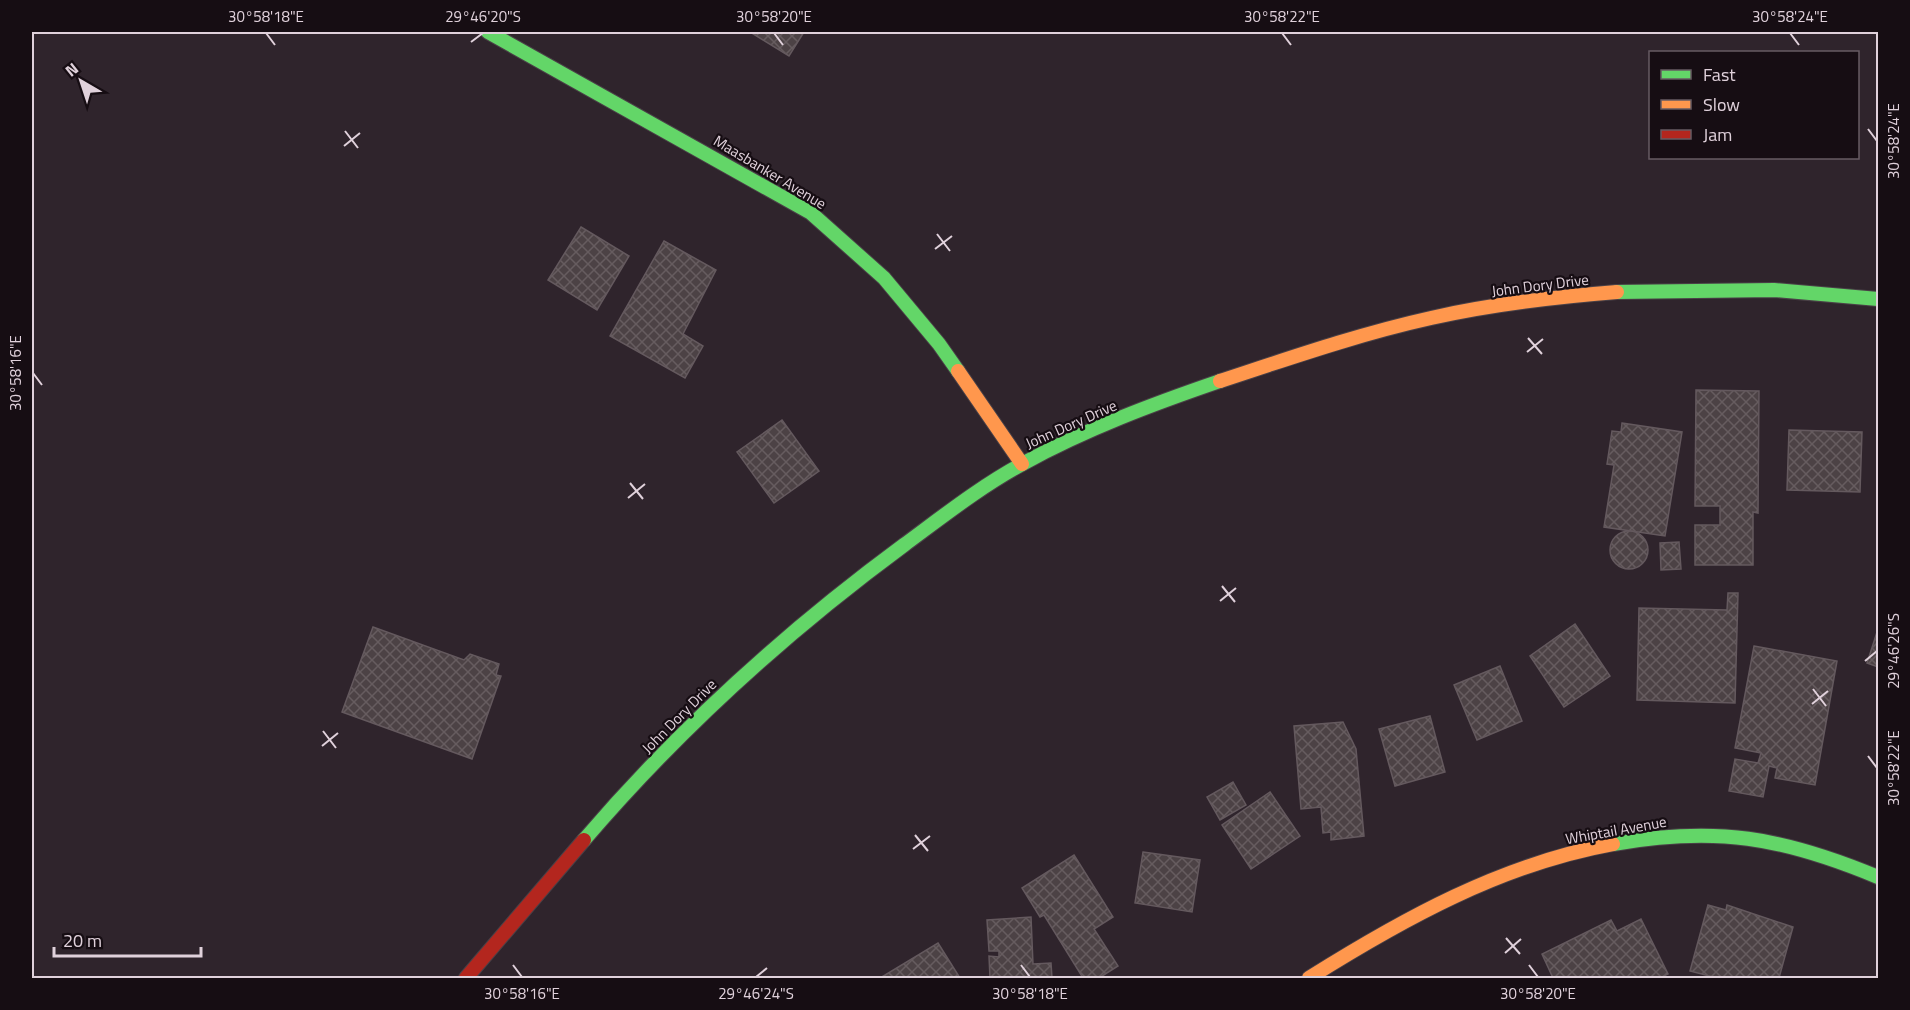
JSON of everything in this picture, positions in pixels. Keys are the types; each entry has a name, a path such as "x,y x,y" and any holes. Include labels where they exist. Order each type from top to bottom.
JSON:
{"street":[{"name":"Maasbanker Avenue","path":"488,32 811,213 884,278 939,344 1022,464"},
{"name":"John Dory Drive","path":"466,978 632,786 712,704 799,626 881,562 948,513 1022,464 1112,422 1203,387 1339,342 1456,313 1562,296 1671,289 1820,291 1878,299"},
{"name":"Whiptail Avenue","path":"1309,978 1365,943 1501,875 1582,849 1660,836 1738,835 1824,854 1878,877"}],"building":[{"path":"750,32 804,32 789,56"},
{"path":"581,227 629,256 597,310 548,280"},
{"path":"664,241 716,270 683,334 703,346 685,378 610,336"},
{"path":"1696,390 1759,391 1758,513 1753,512 1753,565 1695,565 1695,525 1720,525 1720,506 1695,506"},
{"path":"782,420 819,471 774,503 737,452"},
{"path":"1622,423 1682,432 1665,536 1604,527 1614,465 1607,464 1612,431 1621,432"},
{"path":"1789,430 1862,432 1860,492 1787,490"},
{"path":"1629,531 1643,536 1648,550 1643,564 1629,569 1615,564 1610,550 1615,536"},
{"path":"1679,542 1681,569 1661,570 1660,543"},
{"path":"1728,593 1738,593 1735,703 1637,700 1639,608 1727,610"},
{"path":"1575,624 1610,676 1564,707 1530,656"},
{"path":"373,627 464,660 470,654 499,664 496,675 501,676 472,759 342,712"},
{"path":"1878,629 1878,667 1867,663"},
{"path":"1754,646 1837,661 1815,785 1775,778 1777,768 1769,766 1763,797 1729,791 1735,759 1758,763 1761,753 1735,748"},
{"path":"1500,666 1522,721 1477,740 1454,685"},
{"path":"1430,716 1445,772 1395,786 1379,729"},
{"path":"1343,722 1356,749 1364,836 1331,840 1331,832 1323,833 1321,807 1301,809 1294,726"},
{"path":"1233,782 1246,805 1220,820 1207,797"},
{"path":"1270,792 1300,836 1251,869 1222,825"},
{"path":"1143,852 1200,860 1192,912 1135,903"},
{"path":"1074,855 1113,917 1094,929 1118,966 1099,978 1083,978 1044,915 1040,917 1022,888"},
{"path":"1708,905 1726,910 1727,905 1793,927 1779,978 1717,978 1690,971"},
{"path":"1031,917 1033,964 1051,963 1052,978 990,978 989,956 999,957 999,951 989,951 987,920"},
{"path":"1641,919 1668,974 1660,978 1553,978 1542,954 1611,920 1617,931"},
{"path":"938,943 960,978 880,978"}],"traffic: fast":[{"path":"488,32 811,213 884,278 939,344 958,371"},
{"path":"1617,292 1774,290 1878,299"},
{"path":"584,840 657,759 776,647 860,578 962,502 1008,472 1071,439 1145,408 1220,381"},
{"path":"1613,844 1684,836 1748,839 1811,852 1878,877"}],"traffic: slow":[{"path":"1220,381 1404,324 1523,302 1617,292"},
{"path":"958,371 1022,464"},
{"path":"1309,978 1381,935 1455,896 1532,865 1613,844"}],"traffic: jam":[{"path":"466,978 584,840"}]}
